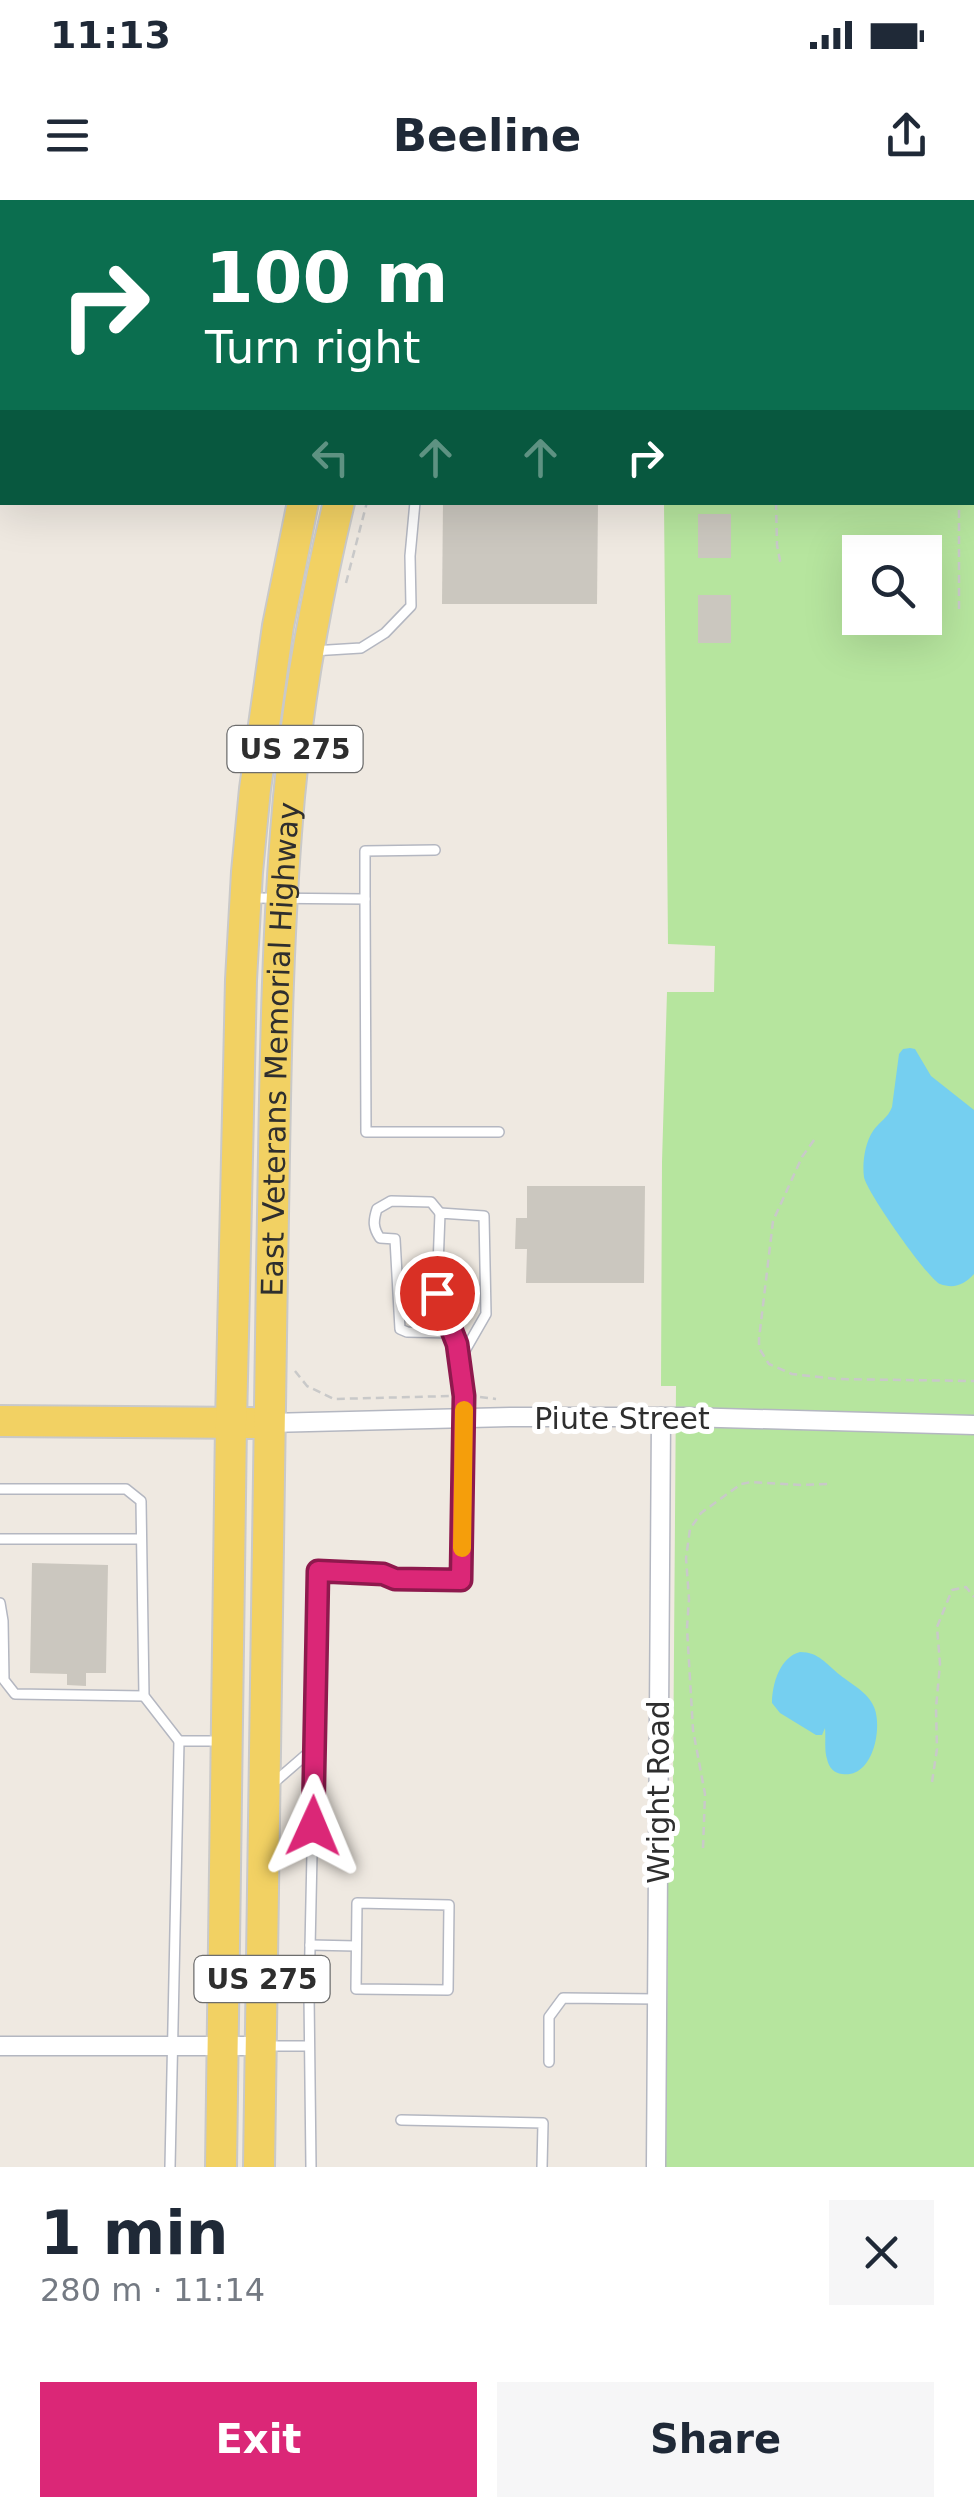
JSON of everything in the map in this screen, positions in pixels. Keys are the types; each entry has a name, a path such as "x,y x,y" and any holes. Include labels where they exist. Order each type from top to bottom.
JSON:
{"main road":[{"name":"East Veterans Memorial Highway","path":"231,1423 246,898 268,692 302,505"},
{"name":"East Veterans Memorial Highway","path":"269,1423 278,1000 288,811 309,651 338,505"},
{"path":"0,1421 269,1423"},
{"name":"US 275","path":"221,2167 231,1423"},
{"name":"US 275","path":"260,2167 269,1423"}],"street":[{"name":"Piute Street","path":"269,1423 661,1417 974,1425"},
{"name":"Wright Road","path":"656,2167 661,1417"},
{"path":"0,2046 261,2046"}],"lane":[{"path":"309,651 362,648 385,633 411,606 415,505"},
{"path":"435,850 364,851 366,1132 499,1132"},
{"path":"246,898 364,900"},
{"path":"310,2167 308,2046 318,1571 383,1574 395,1579 461,1580 464,1396 453,1334 437,1293 440,1213 431,1202 391,1201 377,1209 374,1230 380,1238 395,1240 400,1328 406,1332 453,1334"},
{"path":"440,1213 484,1216 486,1314 459,1362"},
{"path":"0,1489 126,1489 141,1501 144,1696 179,1741 170,2167"},
{"path":"0,1539 141,1538"},
{"path":"0,1603 4,1680 15,1694 144,1696"},
{"path":"179,1741 226,1742"},
{"path":"264,1792 315,1746"},
{"path":"357,1904 449,1904 448,1990 356,1989 356,1946 357,1904"},
{"path":"310,1945 356,1946"},
{"path":"548,2062 548,2017 563,1998 657,1999"},
{"path":"261,2046 308,2046"},
{"path":"401,2120 543,2123 542,2167"}],"path":[{"path":"776,505 782,566"},
{"path":"959,609 960,505"},
{"path":"814,1140 793,1174 774,1221 758,1338 763,1357 779,1370 811,1377 974,1380"},
{"path":"703,1848 705,1794 693,1730 687,1628 686,1558 690,1529 701,1513 740,1484 827,1484"},
{"path":"932,1782 940,1664 936,1627 952,1590 966,1588 974,1598"}],"green space":[{"path":"664,505 974,505 974,2167 666,2167 676,1386 661,1386 667,992 714,992 715,946 668,944"}],"water":[{"path":"915,1049 931,1076 974,1110 974,1274 954,1286 940,1284 923,1267 864,1177 868,1141 892,1107 899,1054"},
{"path":"800,1652 822,1659 864,1693 874,1707 877,1727 873,1750 868,1761 853,1773 839,1773 831,1767 825,1728 822,1735 816,1735 780,1713 772,1703 778,1672 787,1659"}],"building":[{"path":"443,505 598,505 597,604 442,604"},
{"path":"698,514 731,514 731,558 698,558"},
{"path":"698,595 731,595 731,643 698,643"},
{"path":"527,1186 645,1186 644,1283 526,1283 527,1249 515,1249 516,1218 527,1218"},
{"path":"32,1563 108,1565 106,1673 86,1673 86,1686 67,1685 67,1674 30,1673"}],"slow traffic":[{"path":"462,1548 464,1410"}],"route":[{"path":"313,1826 318,1571 383,1574 395,1579 461,1580 464,1396 457,1344 437,1293"}]}
